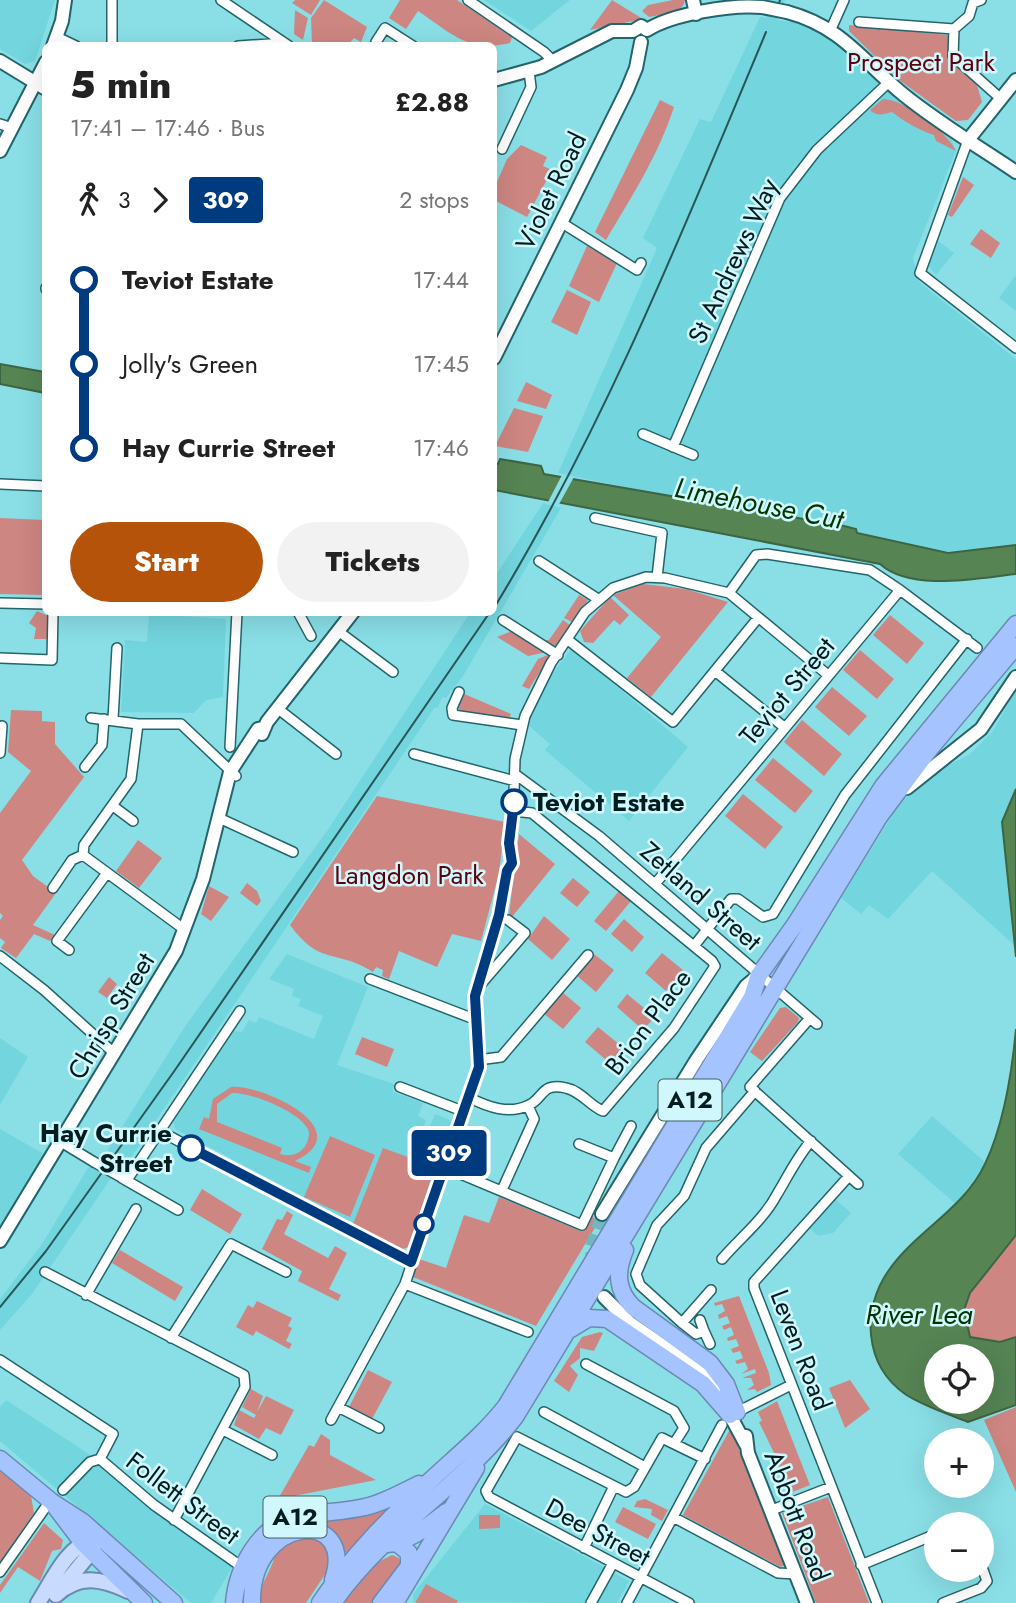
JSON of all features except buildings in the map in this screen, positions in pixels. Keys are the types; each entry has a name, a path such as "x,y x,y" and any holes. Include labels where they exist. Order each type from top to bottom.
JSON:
{"highway":[{"name":"A12","path":"332,1585 367,1544 434,1477 478,1440 506,1406 752,997 759,975 794,926 883,786 1016,624"},
{"path":"972,643 978,667"},
{"name":"A12","path":"391,1544 489,1448 515,1417 887,804 1016,646"},
{"path":"887,804 907,788"},
{"name":"A12","path":"643,1206 620,1262 619,1286 633,1307 710,1363 726,1384 730,1417"},
{"path":"566,1334 589,1318 607,1319 703,1384 730,1417"},
{"name":"A12","path":"395,1603 489,1448"},
{"path":"0,1459 51,1502 130,1592 144,1603"},
{"name":"A12","path":"234,1602 242,1567 257,1544 279,1523 296,1517 369,1506 434,1477"},
{"path":"333,1603 361,1567 391,1544 419,1533 453,1506"},
{"path":"252,1603 253,1580 266,1553 283,1536 301,1530 317,1531 333,1543 338,1561 332,1585 320,1603"},
{"path":"90,1544 174,1603"},
{"path":"381,1603 409,1566 409,1553 391,1544"}],"main road":[{"path":"53,1599 90,1544"},
{"path":"38,1603 69,1556 90,1544"},
{"path":"53,1599 71,1583 94,1579 107,1580 130,1592"}],"street":[{"path":"55,41 65,0"},
{"path":"112,0 113,42"},
{"path":"221,0 284,42"},
{"path":"468,0 553,61"},
{"path":"693,0 696,14"},
{"path":"831,29 844,0"},
{"path":"859,22 954,29 969,16 974,1"},
{"path":"497,79 529,72 612,31 641,34 660,22 696,14 762,7 787,12 831,29 855,47 889,82 1016,172"},
{"path":"376,42 386,28 407,42"},
{"path":"954,29 955,60 1000,99"},
{"name":"Violet Road","path":"497,352 633,78 641,34"},
{"path":"0,61 40,86 6,126 0,151"},
{"path":"502,149 531,88 529,72"},
{"path":"1016,80 968,140 920,273 1016,348"},
{"name":"St Andrews Way","path":"673,447 780,198 817,150 889,82"},
{"path":"562,223 638,270"},
{"path":"643,434 693,455"},
{"path":"4,484 42,486"},
{"path":"595,518 662,533 657,577"},
{"path":"729,593 756,555 768,554 870,570 972,643"},
{"path":"539,561 598,599"},
{"path":"331,1419 340,1408 405,1284 470,1098 478,1060 474,1019 477,988 500,911 507,871 512,863 509,843 523,725 535,694 585,612 598,599 635,580 657,577 729,593 828,675"},
{"name":"Teviot Street","path":"655,884 900,590"},
{"path":"0,603 42,604"},
{"path":"0,658 52,660 53,616"},
{"path":"230,747 237,616"},
{"path":"300,616 311,636"},
{"name":"Chrisp Street","path":"0,1241 159,982 185,930 225,797 240,760 263,734 262,728 350,616"},
{"path":"568,640 674,722 758,618"},
{"path":"503,620 558,655"},
{"path":"338,631 393,673"},
{"name":"Brion Place","path":"528,1106 544,1090 561,1087 577,1093 599,1110 606,1109 680,1020 714,969 712,961 694,946 707,928 731,898 738,899 763,917 773,914 847,791 972,643"},
{"path":"85,766 102,745 117,648"},
{"path":"716,671 784,727"},
{"path":"907,788 981,729 1016,677"},
{"path":"458,692 452,708 453,715 523,725"},
{"path":"277,708 336,754"},
{"path":"91,718 181,724 233,774"},
{"path":"83,855 84,845 134,772 141,723"},
{"path":"0,753 2,726"},
{"name":"Zetland Street","path":"414,754 427,760 515,778 550,797 813,1021 752,1089"},
{"path":"113,806 133,821"},
{"name":"Zetland Street","path":"513,811 532,813 694,946"},
{"path":"219,818 293,852"},
{"path":"83,855 185,930"},
{"path":"53,888 72,860 83,855"},
{"path":"69,950 57,941 107,873"},
{"path":"477,988 525,933 509,920"},
{"path":"488,950 505,956"},
{"path":"478,1060 501,1057 588,955"},
{"path":"1,959 44,989 115,1054"},
{"path":"379,970 373,980 474,1019"},
{"path":"602,1214 697,1059 746,986 759,975"},
{"path":"124,1178 160,1130 240,1011"},
{"path":"400,1087 465,1112"},
{"path":"704,1331 696,1334 682,1323 640,1285 636,1274 657,1225 684,1196 706,1148 752,1089 858,1184"},
{"path":"470,1098 490,1107 506,1110 528,1106 534,1119 502,1190"},
{"path":"444,1167 582,1224 631,1126"},
{"path":"160,1130 293,1203 411,1262"},
{"path":"722,1259 776,1196 794,1170 800,1153 811,1141"},
{"path":"61,1142 178,1210"},
{"path":"579,1143 614,1158"},
{"name":"Leven Road","path":"849,1176 754,1282 754,1287 877,1603"},
{"path":"86,1295 146,1191"},
{"path":"171,1338 227,1249 234,1244 286,1272"},
{"path":"45,1272 242,1373 245,1387 174,1520"},
{"path":"405,1284 528,1332"},
{"path":"682,1323 711,1290"},
{"name":"Abbott Road","path":"604,1297 630,1323 703,1371 716,1387 730,1417 747,1438 746,1445 807,1603"},
{"path":"699,1320 710,1344"},
{"path":"0,1360 113,1434 100,1459 90,1462 63,1490"},
{"path":"586,1364 674,1411 684,1428 676,1442"},
{"path":"627,1603 730,1417 792,1385"},
{"path":"340,1408 379,1428"},
{"path":"544,1412 643,1466"},
{"path":"223,1430 272,1455"},
{"name":"Dee Street","path":"613,1488 517,1437 487,1489 489,1497 641,1578 676,1600 689,1603"},
{"path":"584,1548 613,1488 626,1492 634,1487 643,1466 662,1438 676,1442 705,1459"},
{"name":"Follett Street","path":"100,1459 174,1520 242,1567"},
{"path":"772,1510 831,1487"},
{"path":"0,1572 51,1502"},
{"path":"673,1517 778,1573 796,1574"},
{"path":"861,1565 924,1539"},
{"path":"591,1603 613,1563"},
{"path":"943,1603 981,1588 986,1582"}],"shaded area":[{"path":"0,0 55,0 35,61 25,64 0,49"},
{"path":"484,0 570,0 531,31"},
{"path":"770,0 785,0 777,20 798,23 831,39 896,99 951,139 956,151 913,258 919,282 1016,359 1016,546 939,552 857,533 844,526 719,507 558,473 657,248 643,238 700,119 711,122 760,17 766,18"},
{"path":"937,240 954,253 936,275 927,264"},
{"path":"1016,275 1016,311 999,298"},
{"path":"543,503 561,508 463,676 446,698 442,697 438,708 435,707 126,1165 109,1181 32,1294 0,1330 0,1299 42,1244 88,1168 105,1154 186,1025 327,831 468,616 497,616 497,573"},
{"path":"149,616 226,619 223,697 206,700 194,713 121,712 125,640 147,642"},
{"path":"572,648 688,747 629,821 545,750 550,744 528,725 546,682"},
{"path":"1016,690 1016,789 1002,822 1013,944 932,871 888,919 869,905 861,914 841,898 903,798 939,770 970,754 993,731"},
{"path":"287,954 368,987 337,1065 394,1084 393,1092 423,1103 418,1116 426,1120 423,1129 428,1131 435,1114 452,1121 409,1247 402,1249 175,1129 173,1120 234,1031 242,1032 249,1020 256,1023 259,1017 314,1039 323,1016 298,1006 301,999 292,996 294,989 269,979"},
{"path":"0,1038 28,1057 0,1105"},
{"path":"932,1116 986,1163 956,1204 898,1154"},
{"path":"0,1129 44,1154 0,1225"},
{"path":"835,1199 851,1213 833,1233 818,1236 809,1228"},
{"path":"6,1400 92,1456 172,1522 233,1566 211,1603 191,1603 0,1441 0,1407"},
{"path":"485,1504 606,1568 586,1603 413,1602 413,1594"},
{"path":"612,1572 629,1581 617,1603 595,1603"}],"green space":[{"path":"295,0 320,0 311,15 292,3"},
{"path":"324,0 367,27 361,42 354,38 351,42 312,42 311,18"},
{"path":"400,0 457,0 512,37 510,43 497,45 497,42 469,42 451,34 418,11 406,29 389,18"},
{"path":"612,0 643,19 590,30"},
{"path":"685,0 680,9 671,13 649,17 642,11 648,5"},
{"path":"295,10 308,18 303,40 294,34"},
{"name":"Prospect Park","path":"849,25 947,35 950,38 949,60 977,85 982,102 968,120 956,121 899,80 849,31"},
{"path":"883,99 892,100 913,110 944,135 956,151 936,141 934,135 911,125 892,112 878,114 870,110"},
{"path":"660,100 674,107 668,125 644,175 606,240 595,232"},
{"path":"521,145 547,157 543,166 552,170 527,217 497,202 497,182 507,159"},
{"path":"963,177 974,185 952,217 948,215"},
{"path":"981,229 1000,243 991,258 970,244"},
{"path":"587,246 617,263 599,302 569,286"},
{"path":"567,290 591,302 577,335 551,322"},
{"path":"526,382 552,395 546,409 517,401"},
{"path":"514,408 543,416 528,452 497,446"},
{"path":"0,518 42,520 42,595 0,594"},
{"path":"643,584 686,589 728,602 651,697 627,678 661,637 613,595"},
{"path":"579,595 588,600 572,622 564,618"},
{"path":"610,597 629,615 620,625 614,620 593,643 584,642 580,631"},
{"path":"37,611 42,616 48,616 48,639 34,639 36,628 29,623"},
{"path":"890,615 924,643 907,664 873,635"},
{"path":"563,620 570,625 556,647 545,640 549,640"},
{"path":"512,631 547,652 528,656 497,637"},
{"path":"860,650 894,679 877,699 843,670"},
{"path":"550,656 529,689 522,686 538,659"},
{"path":"832,687 867,716 849,736 815,707"},
{"path":"462,693 511,714 509,719 458,712"},
{"path":"11,710 42,711 42,721 55,722 55,744 84,777 22,860 33,876 56,893 33,925 55,935 50,941 34,934 16,958 1,948 5,942 0,938 0,920 3,916 0,913 0,813 31,771 8,752"},
{"path":"802,720 842,754 824,776 784,742"},
{"path":"773,758 813,791 795,813 755,780"},
{"path":"743,794 783,827 765,849 725,816"},
{"name":"Langdon Park","path":"377,796 505,822 499,873 481,941 452,934 437,967 399,951 389,979 382,976 383,970 376,967 373,972 348,960 320,952 301,938 290,925"},
{"path":"519,834 555,864 512,917 509,914"},
{"path":"138,840 162,858 139,888 116,871"},
{"path":"573,878 590,892 577,907 560,893"},
{"path":"247,883 257,891 261,901 257,906 240,893"},
{"path":"209,886 229,897 211,921 201,914"},
{"path":"619,891 631,901 606,931 594,921"},
{"path":"544,916 570,939 552,960 528,939"},
{"path":"624,919 644,937 632,952 611,934"},
{"path":"662,953 683,970 666,991 645,973"},
{"path":"594,954 614,970 596,992 576,975"},
{"path":"109,977 117,984 107,998 98,992"},
{"path":"561,991 581,1008 563,1029 543,1013"},
{"path":"627,994 655,1017 643,1030 617,1007"},
{"path":"786,1007 799,1018 798,1022 762,1061 750,1052 780,1008"},
{"path":"598,1027 625,1049 612,1065 585,1042"},
{"path":"362,1037 394,1049 387,1067 355,1054"},
{"path":"231,1087 245,1088 282,1101 299,1111 312,1123 317,1136 312,1149 295,1161 311,1167 309,1173 199,1129 204,1117 209,1119 213,1099","holes":["232,1093 276,1105 298,1118 309,1132 307,1143 301,1151 292,1155 280,1154 282,1148 217,1122 217,1104"]},
{"path":"330,1136 375,1155 350,1217 304,1197"},
{"path":"383,1148 435,1167 409,1247 402,1249 353,1224"},
{"path":"202,1189 242,1214 230,1234 190,1210"},
{"path":"499,1197 581,1231 592,1212 596,1226 536,1326 413,1277 419,1259 446,1268 464,1215 489,1223"},
{"path":"1016,1198 1016,1355 994,1356 994,1344 972,1344 944,1308"},
{"path":"287,1211 293,1215 284,1234 328,1258 335,1246 347,1253 329,1289 341,1295 338,1301 298,1281 302,1271 262,1249 277,1219 282,1220"},
{"path":"120,1250 183,1287 175,1301 112,1263"},
{"path":"739,1296 769,1373 771,1385 757,1392 755,1389 747,1390 754,1385 751,1378 742,1378 756,1373 755,1369 741,1374 748,1369 745,1362 737,1364 735,1361 743,1358 740,1351 733,1353 731,1349 739,1346 736,1339 728,1341 727,1338 734,1335 731,1327 724,1330 722,1326 730,1323 727,1316 719,1319 718,1315 725,1311 722,1304 715,1306 714,1303"},
{"path":"257,1301 292,1318 288,1326 292,1328 286,1341 292,1344 289,1349 256,1331 253,1336 236,1327 248,1305 253,1308"},
{"path":"603,1333 594,1351 580,1348 580,1358 570,1366 578,1375 569,1392 554,1381 582,1337"},
{"path":"368,1370 392,1382 372,1419 349,1407"},
{"path":"850,1380 870,1409 845,1428 829,1388"},
{"path":"251,1389 263,1396 257,1412 266,1396 294,1410 281,1435 266,1428 259,1439 234,1425 239,1410 254,1418 256,1415 242,1407"},
{"path":"777,1401 810,1485 790,1493 786,1483 783,1483 776,1457 759,1422 762,1421 758,1412"},
{"path":"1016,1407 1016,1492 994,1442 994,1428 988,1428 984,1420"},
{"path":"729,1431 732,1431 785,1565 780,1567 683,1515"},
{"path":"321,1434 330,1440 330,1455 376,1480 278,1499 309,1445 314,1447"},
{"path":"0,1471 31,1496 34,1513 0,1563"},
{"path":"828,1497 869,1603 816,1603 782,1513"},
{"path":"645,1499 668,1510 662,1521 651,1515 652,1509 634,1507 637,1501"},
{"path":"391,1504 393,1507 350,1553 345,1552 336,1534 321,1524 321,1522"},
{"path":"623,1507 656,1524 648,1539 615,1522"},
{"path":"479,1515 500,1515 500,1528 479,1529"},
{"path":"44,1523 63,1540 61,1549 52,1551 40,1581 18,1567 0,1593 0,1585"},
{"path":"303,1534 328,1544 330,1567 306,1603 260,1603 276,1549"},
{"path":"392,1555 399,1558 401,1565 386,1588 371,1603 340,1603 372,1565"},
{"path":"426,1584 458,1601 457,1603 415,1603"}],"water":[{"path":"0,364 42,371 42,392 0,384"},
{"path":"500,459 541,466 544,474 844,526 856,529 857,533 948,553 1016,545 1016,574 927,581 893,573 880,564 497,491"},
{"path":"1016,789 1016,957 1002,822"},
{"name":"River Lea","path":"1016,1029 1016,1235 970,1293 964,1310 970,1337 1000,1342 1016,1337 1016,1405 994,1413 994,1344 924,1344 924,1404 905,1394 891,1382 881,1368 871,1336 874,1302 880,1285 900,1256 953,1207 976,1180 992,1148 1009,1080"},
{"name":"River Lea","path":"947,1414 991,1414 968,1422"}],"pier":[{"path":"562,475 574,477 558,506 547,504"}],"tunnel":[{"path":"592,1264 591,1247 602,1214"}],"tram line":[{"path":"497,603 572,469 641,325 766,32"},
{"path":"0,1307 46,1251 175,1070 487,616"}],"bus line":[{"name":"309","path":"191,1148 411,1262 479,1067 474,1019 475,996 499,915 507,871 512,863 509,843 514,802"}],"place":[{"name":"Teviot Estate","path":"514,802"},
{"name":"Hay Currie Street","path":"191,1148"}],"water label":[{"name":"Limehouse Cut","path":"759,503"}]}
